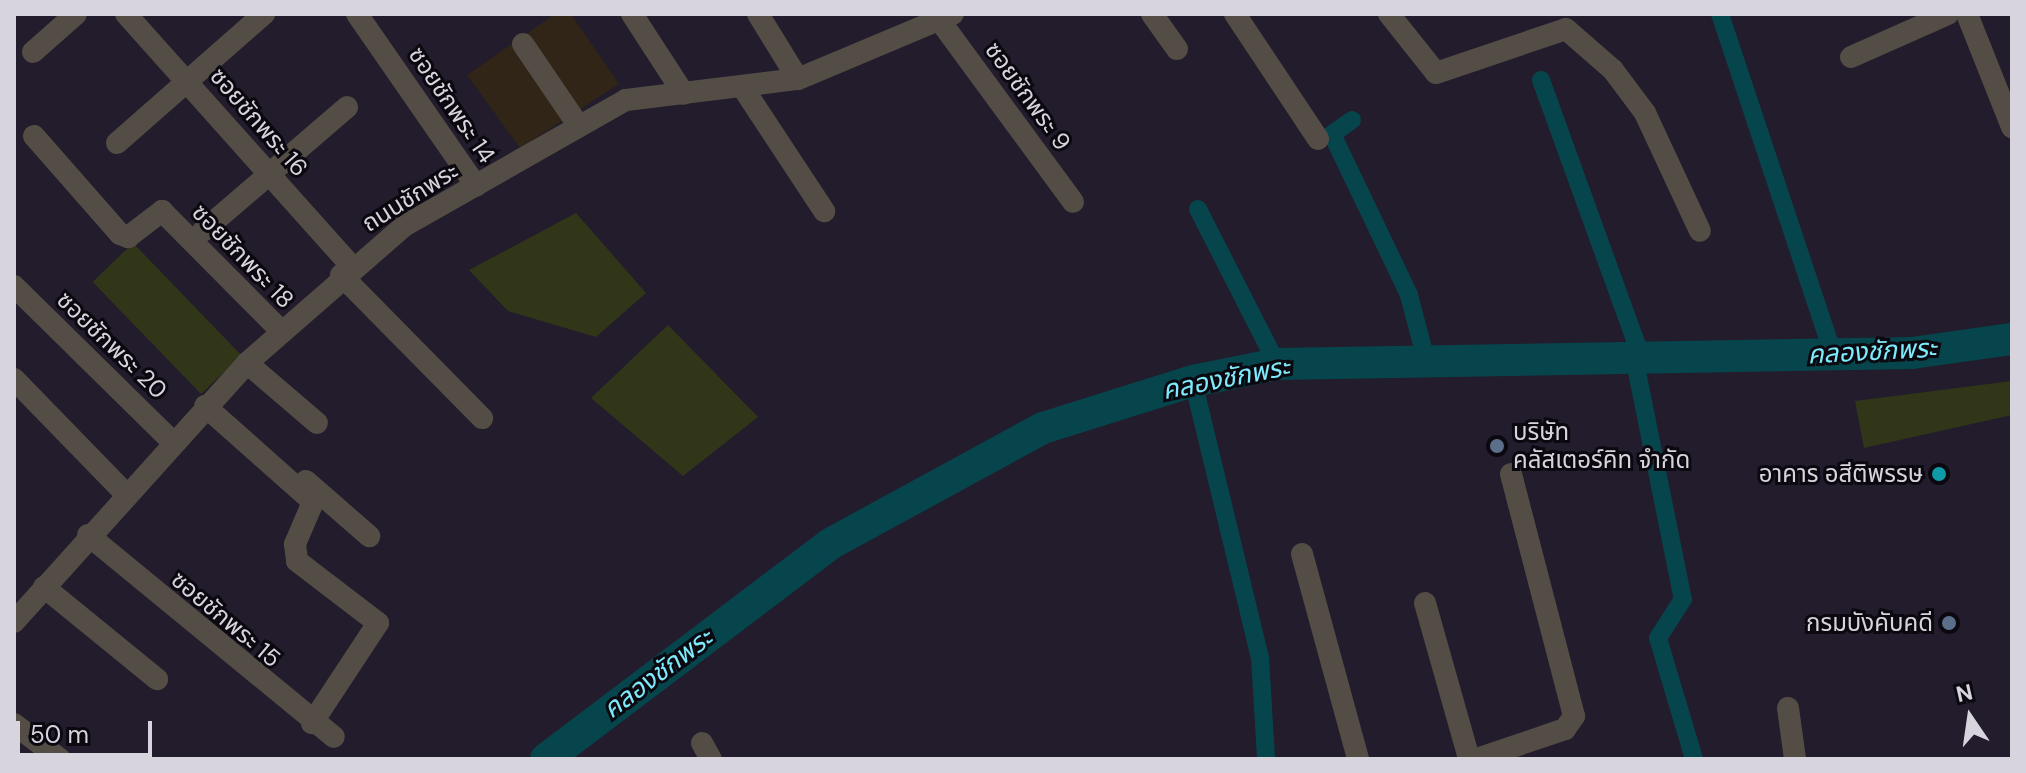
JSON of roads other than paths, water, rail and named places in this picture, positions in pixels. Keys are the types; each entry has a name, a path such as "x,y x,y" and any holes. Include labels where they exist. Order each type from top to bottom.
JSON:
{"street":[{"path":"33,52 76,14"},
{"name":"ซอยชักพระ 16","path":"126,14 267,172 346,271 482,418"},
{"path":"117,143 264,14"},
{"name":"ซอยชักพระ 14","path":"357,14 476,186"},
{"path":"632,14 684,94"},
{"path":"758,14 798,79"},
{"path":"1152,14 1177,49"},
{"path":"1235,14 1318,139"},
{"path":"1389,14 1436,73 1566,29 1613,70 1645,113 1700,231"},
{"path":"1851,57 1948,14"},
{"path":"1967,14 2012,127"},
{"name":"ถนนชักพระ","path":"14,622 125,493 247,363 346,271 404,226 626,100 745,91 798,79 942,16"},
{"name":"ซอยชักพระ 9","path":"942,16 1073,202"},
{"path":"523,44 578,125"},
{"path":"745,91 824,211"},
{"path":"203,231 267,172 347,107"},
{"name":"ซอยชักพระ 18","path":"34,136 120,234 128,237 162,211 280,330"},
{"name":"ซอยชักพระ 20","path":"14,286 173,442"},
{"path":"247,363 317,423"},
{"path":"14,379 125,493"},
{"path":"208,403 369,536"},
{"path":"208,403 313,502 295,544 297,561 378,623 312,723"},
{"path":"1477,759 1565,729 1574,716 1511,474"},
{"name":"ซอยชักพระ 15","path":"88,535 312,723 334,737"},
{"path":"1302,554 1358,759"},
{"path":"44,587 157,679"},
{"path":"1425,603 1469,759"},
{"path":"1788,708 1795,759"},
{"path":"14,724 60,759"}],"waterway":[{"path":"1720,14 1834,356"},
{"path":"1541,80 1643,362"},
{"path":"1352,120 1332,134 1409,295 1426,360"},
{"path":"1198,209 1277,364"},
{"name":"คลองชักพระ","path":"546,759 830,544 1043,428 1193,381 1277,364 1912,353 2012,339"},
{"path":"1635,362 1683,599 1658,638 1694,759"},
{"path":"1193,381 1260,657 1266,759"}],"place":[{"name":"บริษัท คลัสเตอร์คิท จำกัด","path":"1497,446"},
{"name":"อาคาร อสีติพรรษ","path":"1939,474"},
{"name":"กรมบังคับคดี","path":"1949,623"}]}
